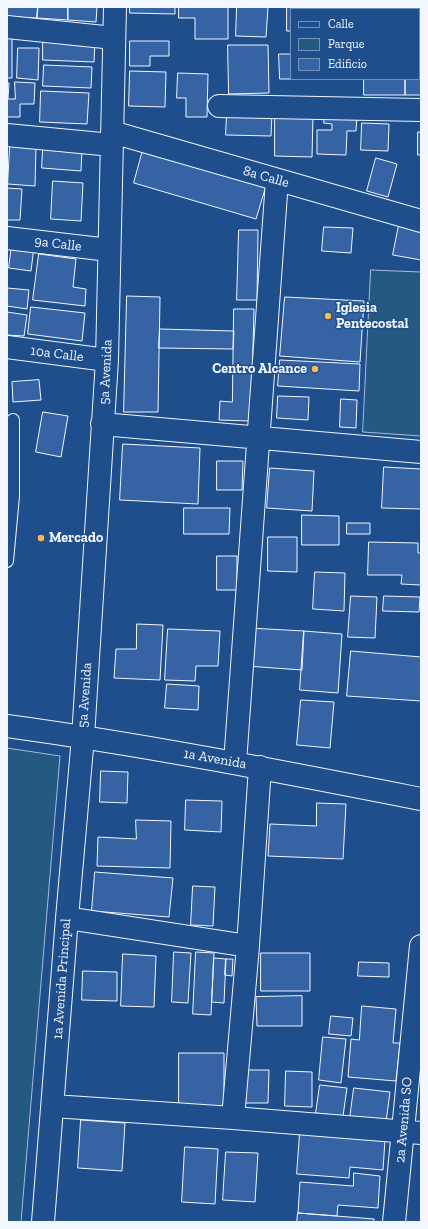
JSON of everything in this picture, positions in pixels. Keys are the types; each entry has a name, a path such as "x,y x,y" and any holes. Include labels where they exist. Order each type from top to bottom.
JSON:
{"street":[{"name":"5a Avenida","path":"83,736 107,360 115,7"},
{"path":"7,27 114,38"},
{"path":"219,106 421,110"},
{"name":"8a Calle","path":"7,135 112,139 277,180 421,221"},
{"path":"235,763 277,180"},
{"name":"9a Calle","path":"7,238 109,250"},
{"name":"10a Calle","path":"7,347 107,360"},
{"path":"102,424 421,452"},
{"name":"1a Avenida","path":"7,726 83,736 260,767 421,799"},
{"name":"1a Avenida Principal","path":"43,1222 83,736"},
{"path":"233,1118 248,946 260,767"},
{"path":"67,918 248,946"},
{"name":"2a Avenida SO","path":"394,1222 412,1132 421,946"},
{"path":"53,1106 412,1132"}],"lane":[{"path":"7,561 13,496 13,420"}],"green space":[{"path":"371,270 421,272 421,436 363,432"},
{"path":"7,748 60,756 21,1222 7,1222"}],"building":[{"path":"7,7 38,7 37,18 7,17"},
{"path":"38,7 68,7 68,20 37,18"},
{"path":"68,7 97,7 96,22 68,20"},
{"path":"130,7 175,7 175,14 130,13"},
{"path":"179,7 228,7 228,39 195,39 195,18 179,18"},
{"path":"237,7 268,7 266,37 236,36"},
{"path":"287,7 318,7 290,8 290,31 287,31"},
{"path":"363,7 400,7 400,8"},
{"path":"7,35 12,35 12,78 7,78"},
{"path":"43,39 95,41 94,62 43,60"},
{"path":"130,41 169,41 169,56 150,56 150,66 130,66"},
{"path":"228,45 268,45 269,93 229,94"},
{"path":"18,48 39,48 38,80 17,78"},
{"path":"279,54 290,54 290,79 280,79"},
{"path":"421,55 421,95 405,95 405,80 420,80"},
{"path":"44,65 92,67 91,88 43,86"},
{"path":"130,71 166,72 165,107 129,106"},
{"path":"178,73 208,74 207,117 186,117 186,98 177,98"},
{"path":"364,80 405,80 405,95 364,95"},
{"path":"15,82 35,83 34,104 20,104 20,117 7,117 7,83 9,83 8,99 15,99"},
{"path":"41,91 89,93 87,124 40,122"},
{"path":"227,112 272,113 271,136 226,135"},
{"path":"275,115 313,116 312,157 275,156"},
{"path":"325,116 357,116 356,131 347,131 346,155 317,154 317,130 332,130 332,124 324,123"},
{"path":"362,123 389,124 388,151 361,150"},
{"path":"418,132 421,132 421,155 418,155"},
{"path":"10,146 36,147 35,186 8,184"},
{"path":"43,149 82,151 81,171 42,168"},
{"path":"143,150 266,186 256,219 134,183"},
{"path":"376,158 397,164 388,197 367,191"},
{"path":"53,181 83,183 81,221 51,219"},
{"path":"7,188 22,189 20,220 7,220"},
{"path":"399,225 421,230 421,260 393,255"},
{"path":"324,227 353,228 351,253 322,251"},
{"path":"239,230 258,230 257,300 237,300"},
{"path":"12,244 34,247 31,271 9,268"},
{"path":"39,254 76,259 73,287 86,289 85,306 33,300"},
{"path":"7,288 29,290 27,309 7,306"},
{"path":"127,296 160,297 158,412 124,412"},
{"path":"285,297 364,301 360,362 280,356"},
{"path":"31,307 85,313 82,341 28,334"},
{"path":"234,309 254,309 251,421 219,420 220,401 232,402"},
{"path":"7,312 27,315 24,336 7,335"},
{"path":"160,329 234,331 233,349 159,348"},
{"path":"280,360 360,364 359,391 278,386"},
{"path":"39,380 41,400 13,402 12,382"},
{"path":"278,396 309,397 308,420 277,418"},
{"path":"341,399 357,400 356,428 340,427"},
{"path":"43,412 68,416 61,457 36,452"},
{"path":"123,444 200,448 198,504 120,500"},
{"path":"217,461 243,461 242,490 217,490"},
{"path":"384,467 421,469 421,509 382,508"},
{"path":"270,468 314,471 312,511 267,508"},
{"path":"184,508 230,508 229,534 184,534"},
{"path":"302,515 339,516 339,545 302,545"},
{"path":"347,523 370,523 370,534 347,534"},
{"path":"268,537 297,537 297,572 268,571"},
{"path":"369,542 418,543 418,553 421,553 421,585 401,584 402,575 368,575"},
{"path":"217,556 237,556 237,590 217,590"},
{"path":"315,572 345,573 344,611 313,609"},
{"path":"351,596 377,597 375,638 348,637"},
{"path":"384,596 420,597 419,612 383,611"},
{"path":"137,624 163,625 160,680 114,678 116,649 136,649"},
{"path":"249,628 304,631 302,670 246,666"},
{"path":"168,629 220,631 218,666 196,666 195,681 165,680"},
{"path":"304,631 342,634 338,693 300,690"},
{"path":"351,651 421,657 421,701 347,696"},
{"path":"167,684 199,686 198,710 165,708"},
{"path":"301,700 334,702 330,748 297,745"},
{"path":"101,771 128,772 127,803 100,802"},
{"path":"186,800 222,801 221,832 185,830"},
{"path":"317,803 346,804 343,859 268,856 270,824 316,826"},
{"path":"136,820 171,821 170,868 97,866 98,837 136,839"},
{"path":"95,872 173,878 169,917 92,911"},
{"path":"193,886 215,887 213,926 191,925"},
{"path":"174,952 191,953 188,1003 172,1002"},
{"path":"196,952 214,953 211,1015 193,1014"},
{"path":"261,953 310,953 310,991 261,991"},
{"path":"123,954 156,956 154,1007 121,1006"},
{"path":"214,958 226,959 224,1003 212,1002"},
{"path":"226,959 233,959 232,976 225,975"},
{"path":"359,962 389,963 389,977 358,976"},
{"path":"83,971 117,972 117,1001 82,1000"},
{"path":"302,996 302,1026 257,1026 256,997"},
{"path":"362,1006 396,1009 393,1043 400,1043 396,1081 348,1077 351,1039 359,1040"},
{"path":"331,1016 353,1018 351,1036 329,1034"},
{"path":"323,1037 346,1039 341,1083 319,1080"},
{"path":"179,1053 224,1053 224,1108 179,1108"},
{"path":"246,1070 269,1070 268,1103 246,1103"},
{"path":"286,1071 312,1072 312,1107 285,1106"},
{"path":"320,1085 347,1088 343,1116 316,1113"},
{"path":"354,1088 390,1092 386,1122 350,1118"},
{"path":"81,1120 125,1123 122,1171 78,1168"},
{"path":"300,1133 385,1140 383,1170 350,1167 349,1178 297,1174"},
{"path":"185,1147 218,1149 215,1204 182,1202"},
{"path":"226,1152 258,1153 255,1202 223,1200"},
{"path":"354,1173 380,1176 378,1208 338,1205 337,1216 298,1213 300,1182 353,1186"},
{"path":"298,1213 374,1219 374,1222 297,1222"}],"place":[{"name":"Iglesia Pentecostal","path":"328,316"},
{"name":"Centro Alcance","path":"315,369"},
{"name":"Mercado","path":"41,538"}]}
